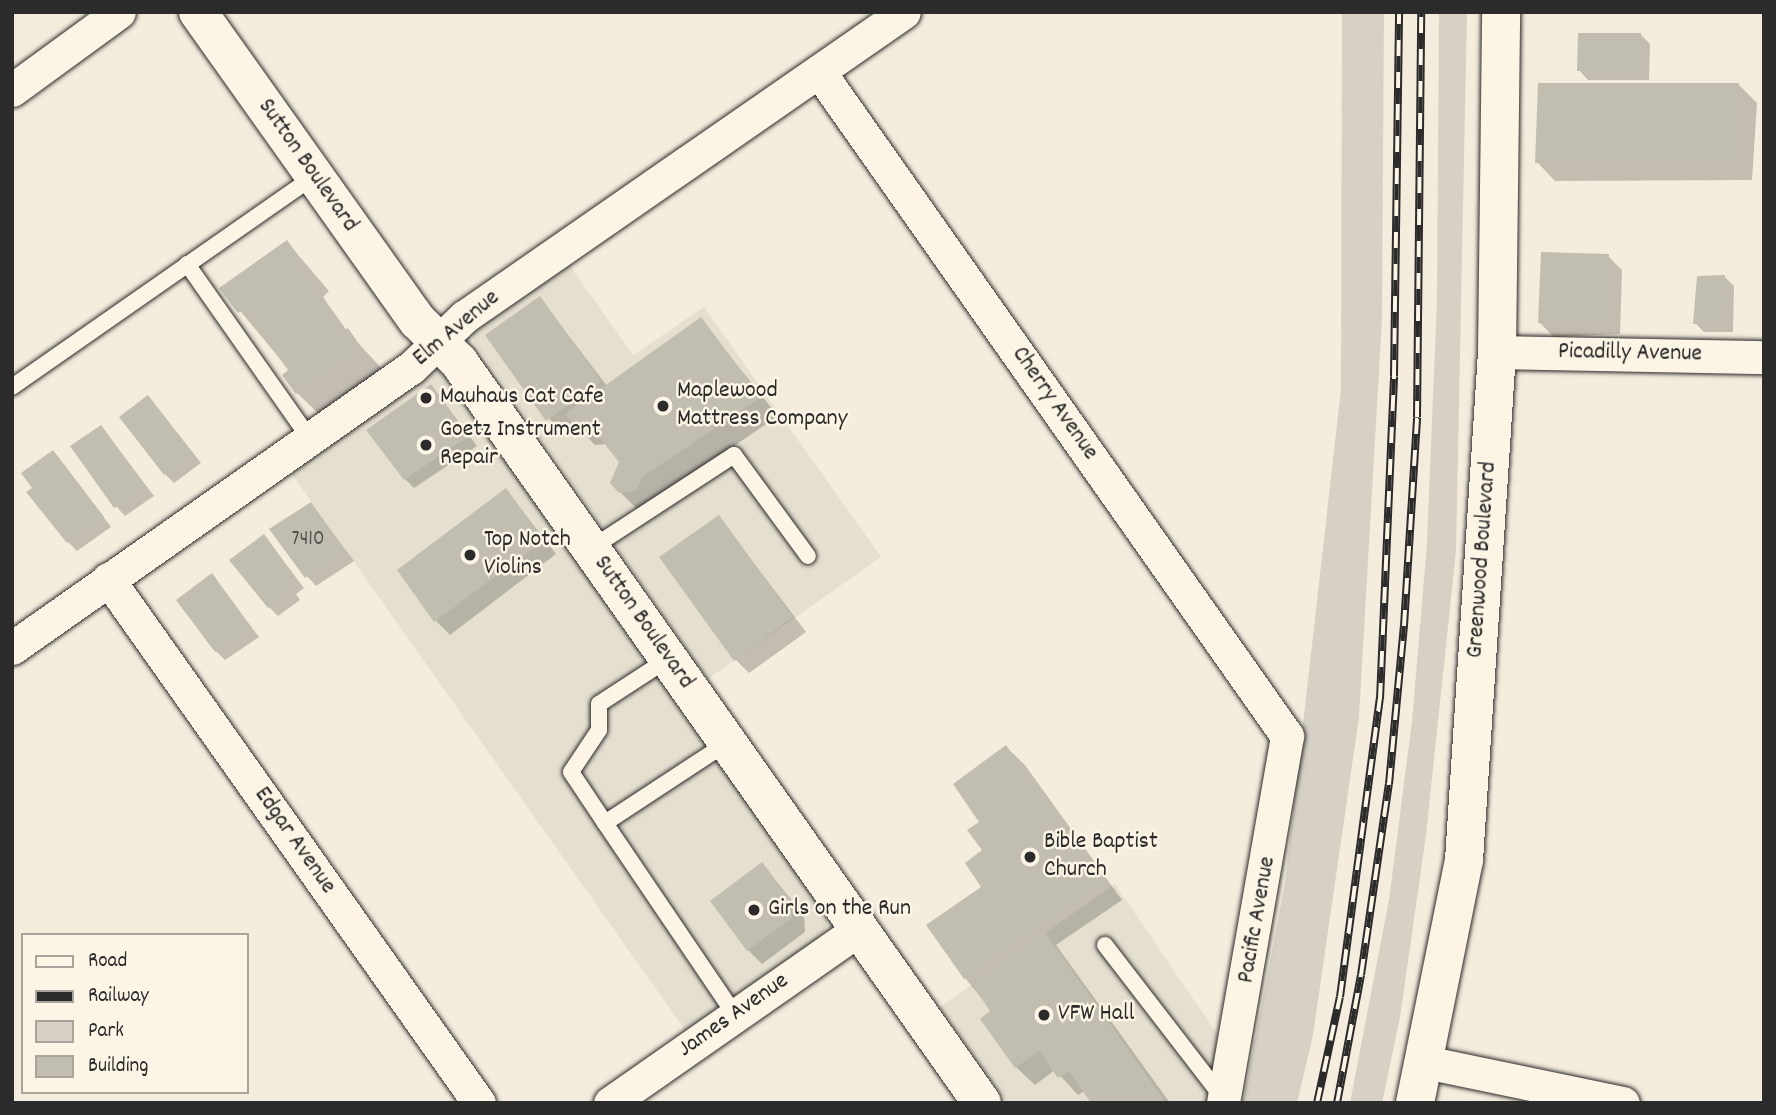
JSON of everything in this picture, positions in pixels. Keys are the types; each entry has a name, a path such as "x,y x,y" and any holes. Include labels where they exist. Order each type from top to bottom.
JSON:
{"street":[{"path":"12,90 119,12"},
{"name":"Sutton Boulevard","path":"198,12 418,321 459,362 982,1103"},
{"name":"Elm Avenue","path":"12,648 411,368 464,317 820,73 904,12"},
{"name":"Greenwood Boulevard","path":"1415,1103 1464,860 1497,352 1501,12"},
{"name":"Cherry Avenue","path":"820,73 1287,736"},
{"name":"Picadilly Avenue","path":"1497,352 1764,357"},
{"name":"Edgar Avenue","path":"108,579 479,1103"},
{"name":"Pacific Avenue","path":"1224,1101 1287,736"},
{"name":"James Avenue","path":"610,1103 859,929"},
{"path":"1425,1062 1623,1103"}],"lane":[{"path":"12,387 314,176"},
{"path":"187,264 310,439"},
{"path":"590,549 734,455 808,556"},
{"path":"668,659 599,704 599,730 571,772 736,1015"},
{"path":"605,823 727,743"},
{"path":"1105,945 1224,1101"}],"shaded area":[{"path":"568,263 633,355 704,307 881,557 708,679 474,342 472,333 477,328"},
{"path":"440,370 823,907 828,923 822,936 685,1030 289,470 428,371"},
{"path":"1115,884 1226,1047 1213,1103 1008,1103 940,1007"}],"green space":[{"path":"1342,12 1384,12 1382,319 1359,717 1313,1035 1297,1103 1243,1103 1285,883 1341,389"},
{"path":"1439,12 1467,12 1456,551 1426,835 1400,1017 1382,1103 1350,1103 1389,900 1412,721 1427,543 1437,299"}],"building":[{"path":"1578,33 1641,33 1641,72 1577,71"},
{"path":"1538,83 1739,83 1735,162 1535,163"},
{"path":"287,240 304,264 299,270 342,332 348,328 361,347 296,394 282,375 288,370 244,309 238,313 219,288"},
{"path":"1541,252 1609,254 1607,321 1538,323"},
{"path":"1725,275 1724,323 1693,324 1697,276"},
{"path":"540,296 601,381 546,421 485,335"},
{"name":"Maplewood Mattress Company","path":"701,317 761,397 642,477 637,490 619,493 610,483 619,462 591,427 575,427 565,414"},
{"path":"431,384 469,436 404,480 366,430"},
{"path":"148,395 193,454 164,475 119,417"},
{"path":"101,425 146,486 114,508 70,446"},
{"path":"53,450 104,517 67,543 26,492 32,488 21,473"},
{"name":"Top Notch Violins","path":"506,488 544,540 434,622 397,570"},
{"path":"311,502 346,551 305,578 269,529"},
{"path":"719,515 793,617 734,661 659,557"},
{"path":"264,534 296,578 288,584 292,590 268,608 229,560"},
{"path":"212,573 251,627 215,652 176,600"},
{"name":"Bible Baptist Church","path":"1006,745 1105,881 964,979 926,925 981,887 965,863 982,850 967,830 979,822 953,784"},
{"name":"Girls on the Run","path":"762,862 790,899 792,918 747,951 710,901"},
{"name":"VFW Hall","path":"1045,932 1166,1103 1091,1103 1069,1071 1058,1078 1039,1051 1015,1068 980,1019 990,1011 971,983"}],"railway":[{"path":"1317,1103 1340,997 1380,699 1394,376 1399,12"},
{"path":"1337,1103 1361,975 1389,784 1404,626 1417,417 1421,12"}],"place":[{"name":"Mauhaus Cat Cafe","path":"426,398"},
{"name":"Maplewood Mattress Company","path":"663,406"},
{"name":"Goetz Instrument Repair","path":"426,445"},
{"name":"Top Notch Violins","path":"470,555"},
{"name":"Bible Baptist Church","path":"1030,857"},
{"name":"Girls on the Run","path":"754,910"},
{"name":"VFW Hall","path":"1044,1015"}]}
